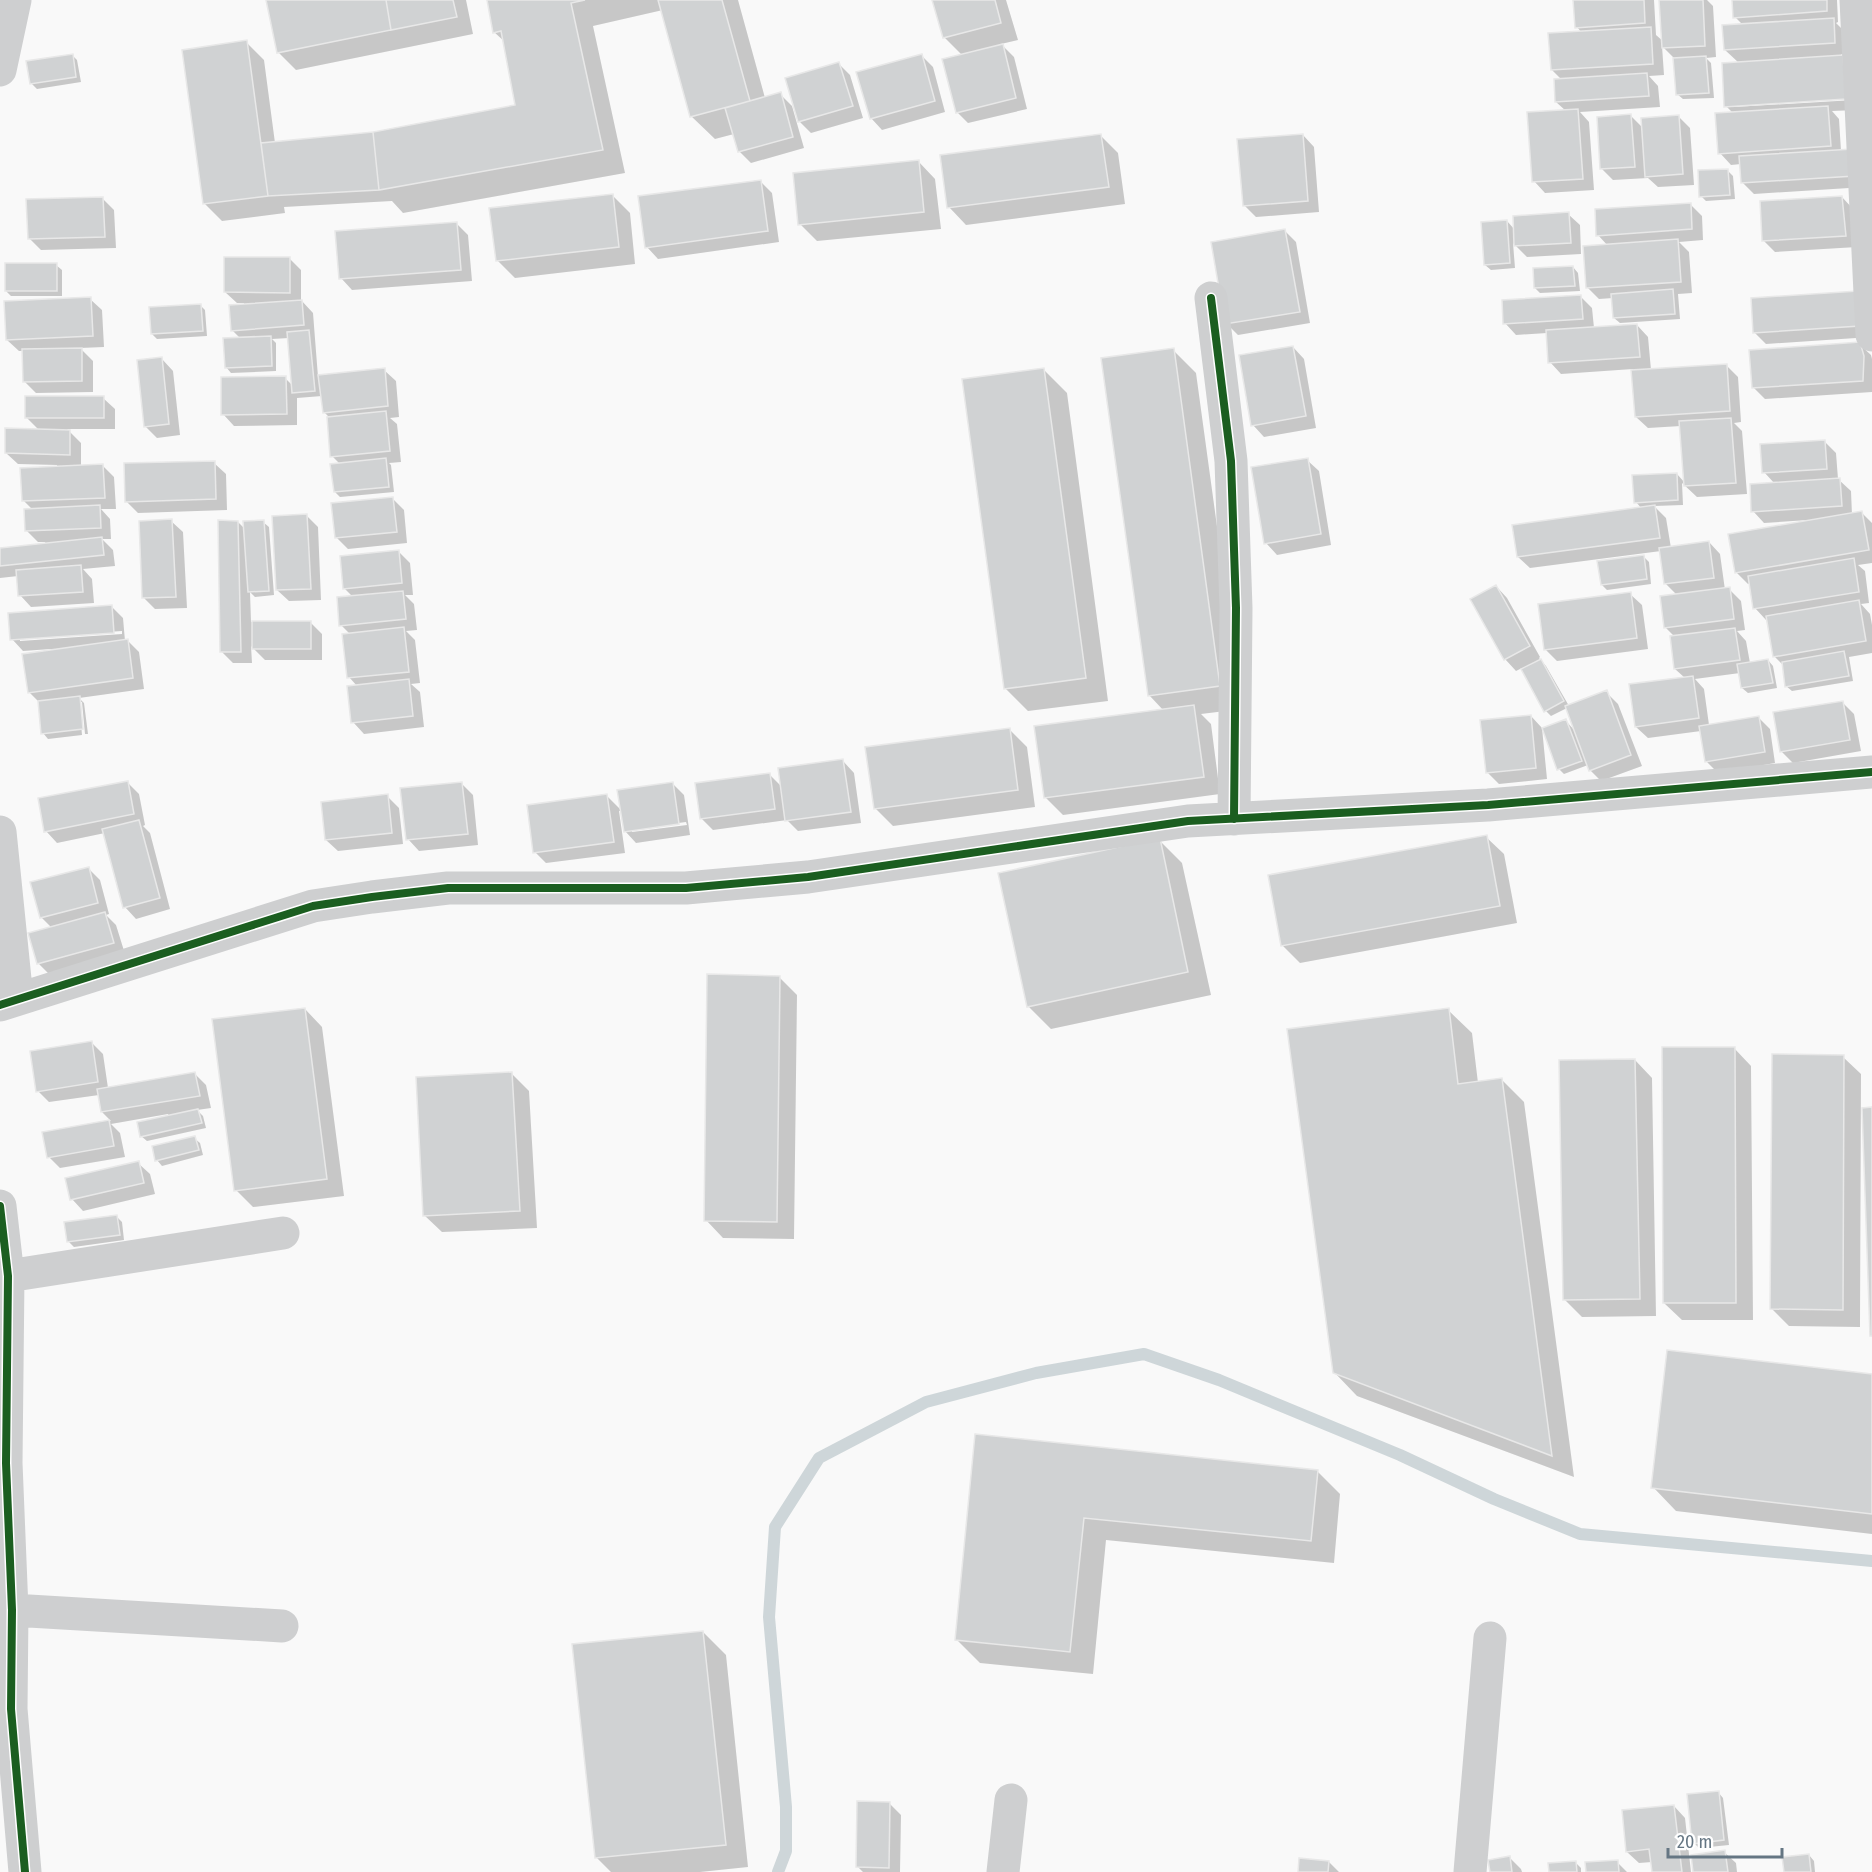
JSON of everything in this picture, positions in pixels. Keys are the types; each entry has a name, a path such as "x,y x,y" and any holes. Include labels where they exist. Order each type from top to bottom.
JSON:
{"street":[{"path":"0,70 15,0"},
{"path":"1856,0 1872,334"},
{"path":"1211,298 1231,461 1236,608 1234,819"},
{"path":"0,832 9,1002 313,906 372,897 448,888 686,888 797,878 1188,821 1488,805 1872,772"},
{"path":"0,1206 8,1276 6,1462 12,1610 11,1709 26,1872"},
{"path":"8,1276 283,1233"},
{"path":"12,1610 282,1626"},
{"path":"1470,1872 1490,1638"},
{"path":"1003,1872 1011,1800"}],"building":[{"path":"266,0 386,0 391,30 277,53"},
{"path":"386,0 453,0 457,17 391,30"},
{"path":"487,0 585,0 571,3 603,150 379,190 373,132 515,105 501,31 493,33"},
{"path":"658,0 722,0 750,101 690,117"},
{"path":"932,0 995,0 1001,23 943,38"},
{"path":"1573,0 1644,0 1645,23 1575,28"},
{"path":"1659,0 1703,0 1705,46 1662,48"},
{"path":"1732,0 1827,0 1827,11 1733,18"},
{"path":"1834,18 1835,43 1724,50 1722,25"},
{"path":"1651,27 1653,64 1551,70 1548,33"},
{"path":"247,40 268,196 203,204 182,50"},
{"path":"1003,44 1016,98 956,113 942,59"},
{"path":"73,54 76,77 30,84 26,61"},
{"path":"922,54 935,101 870,119 856,72"},
{"path":"1843,55 1846,99 1724,107 1722,63"},
{"path":"1706,56 1709,93 1676,95 1673,58"},
{"path":"839,62 853,106 798,122 785,78"},
{"path":"1647,73 1649,96 1555,102 1554,79"},
{"path":"781,92 793,137 738,152 725,108"},
{"path":"1828,106 1831,146 1718,154 1715,113"},
{"path":"1578,109 1583,179 1532,182 1527,112"},
{"path":"1631,114 1635,167 1600,169 1597,117"},
{"path":"1679,115 1683,174 1645,177 1641,118"},
{"path":"373,132 379,190 268,196 261,143"},
{"path":"1101,134 1109,187 947,208 940,155"},
{"path":"1303,134 1308,201 1243,206 1237,139"},
{"path":"1853,149 1855,176 1741,183 1739,156"},
{"path":"919,160 924,212 798,225 793,173"},
{"path":"1728,169 1730,195 1699,197 1698,170"},
{"path":"761,180 768,231 645,248 638,196"},
{"path":"613,194 619,247 496,261 489,208"},
{"path":"1842,196 1846,236 1762,241 1760,201"},
{"path":"103,197 105,237 28,239 26,199"},
{"path":"1691,203 1692,229 1596,236 1595,209"},
{"path":"1569,212 1571,243 1514,246 1513,216"},
{"path":"1507,220 1510,263 1484,265 1481,222"},
{"path":"457,222 461,270 339,279 335,231"},
{"path":"1285,229 1300,312 1225,324 1211,242"},
{"path":"1678,239 1681,282 1586,288 1583,246"},
{"path":"224,257 290,257 290,293 224,292"},
{"path":"5,263 57,263 57,291 5,291"},
{"path":"1573,266 1575,286 1534,288 1533,268"},
{"path":"1673,289 1675,314 1613,318 1611,294"},
{"path":"1858,291 1860,326 1753,333 1751,298"},
{"path":"1581,295 1583,319 1503,324 1502,300"},
{"path":"91,297 93,336 6,340 4,301"},
{"path":"302,300 304,325 231,331 229,305"},
{"path":"201,304 203,331 151,334 149,307"},
{"path":"1637,324 1640,357 1548,363 1546,330"},
{"path":"309,330 315,391 292,393 287,332"},
{"path":"271,336 272,366 225,368 223,338"},
{"path":"1860,342 1864,356 1863,381 1752,388 1749,350"},
{"path":"1293,346 1306,416 1251,426 1239,355"},
{"path":"82,348 82,381 23,382 22,349"},
{"path":"1174,348 1220,686 1148,696 1101,358"},
{"path":"162,357 169,424 144,427 137,360"},
{"path":"1727,364 1730,411 1635,417 1631,370"},
{"path":"385,368 388,406 323,413 318,375"},
{"path":"1044,368 1086,678 1004,689 962,379"},
{"path":"286,376 287,414 221,415 221,377"},
{"path":"25,396 104,396 104,418 25,418"},
{"path":"386,411 390,451 330,457 327,417"},
{"path":"1731,418 1736,483 1684,486 1679,421"},
{"path":"5,428 70,430 70,455 5,453"},
{"path":"1825,440 1827,469 1762,473 1760,444"},
{"path":"386,458 389,487 334,492 330,464"},
{"path":"1308,458 1321,534 1264,544 1251,467"},
{"path":"215,461 216,499 125,502 124,463"},
{"path":"103,464 105,498 22,501 20,468"},
{"path":"1677,473 1678,500 1634,503 1632,475"},
{"path":"1840,478 1842,506 1751,512 1750,484"},
{"path":"393,497 397,532 335,538 331,503"},
{"path":"100,505 101,528 25,531 24,509"},
{"path":"1655,505 1660,538 1517,557 1512,525"},
{"path":"1862,511 1869,550 1735,573 1728,534"},
{"path":"307,514 311,589 276,590 272,516"},
{"path":"172,519 176,597 142,598 139,521"},
{"path":"218,520 238,521 241,652 220,652"},
{"path":"264,520 269,591 248,592 243,521"},
{"path":"102,537 104,555 0,566 0,548"},
{"path":"1709,541 1714,578 1664,584 1659,548"},
{"path":"399,550 402,583 343,589 340,556"},
{"path":"1644,555 1647,579 1601,585 1597,561"},
{"path":"1854,558 1859,592 1753,609 1748,576"},
{"path":"81,565 83,592 18,596 16,570"},
{"path":"1496,585 1530,646 1504,660 1470,599"},
{"path":"1730,587 1734,619 1664,628 1660,596"},
{"path":"403,591 406,619 339,626 337,597"},
{"path":"1631,592 1637,638 1544,650 1538,604"},
{"path":"1859,600 1866,641 1773,657 1766,616"},
{"path":"112,605 114,633 10,640 8,613"},
{"path":"252,621 311,621 311,649 252,649"},
{"path":"404,627 409,672 347,678 342,634"},
{"path":"1735,628 1740,660 1674,669 1670,636"},
{"path":"128,639 133,678 28,693 22,654"},
{"path":"1844,651 1849,676 1785,687 1782,662"},
{"path":"1541,659 1564,701 1544,712 1521,669"},
{"path":"1768,659 1773,683 1741,688 1737,664"},
{"path":"1693,676 1699,718 1635,727 1629,684"},
{"path":"409,679 413,716 351,723 347,686"},
{"path":"1607,690 1631,755 1589,771 1565,706"},
{"path":"80,696 83,729 41,734 38,701"},
{"path":"1843,701 1850,740 1780,752 1773,712"},
{"path":"1194,705 1204,777 1044,798 1034,726"},
{"path":"1531,715 1536,768 1486,773 1480,720"},
{"path":"1759,716 1765,752 1705,762 1699,726"},
{"path":"1566,719 1582,761 1557,770 1542,728"},
{"path":"1010,728 1018,790 874,809 865,747"},
{"path":"843,759 851,812 785,821 778,768"},
{"path":"770,773 775,809 700,819 695,783"},
{"path":"128,781 134,814 44,832 38,798"},
{"path":"462,782 468,834 406,840 400,788"},
{"path":"673,782 679,824 624,832 617,790"},
{"path":"388,794 392,833 325,840 321,802"},
{"path":"607,794 614,842 533,853 527,805"},
{"path":"139,820 160,898 123,908 102,829"},
{"path":"1487,835 1500,906 1281,946 1268,875"},
{"path":"1160,838 1188,972 1027,1007 998,873"},
{"path":"89,867 98,903 40,918 30,882"},
{"path":"105,912 114,943 37,964 28,933"},
{"path":"707,974 780,976 777,1222 704,1221"},
{"path":"305,1008 327,1179 234,1191 212,1019"},
{"path":"1449,1008 1458,1084 1502,1078 1552,1456 1333,1373 1287,1029"},
{"path":"92,1041 98,1082 36,1092 30,1051"},
{"path":"1662,1047 1735,1047 1736,1303 1663,1303"},
{"path":"1772,1054 1844,1055 1843,1310 1770,1309"},
{"path":"1635,1059 1640,1299 1563,1300 1559,1060"},
{"path":"195,1072 200,1096 101,1112 97,1089"},
{"path":"512,1072 520,1211 423,1216 416,1077"},
{"path":"1872,1107 1872,1336 1870,1336 1862,1108"},
{"path":"198,1109 202,1123 140,1137 137,1122"},
{"path":"109,1120 114,1146 47,1158 42,1132"},
{"path":"195,1136 199,1150 155,1161 152,1146"},
{"path":"139,1161 144,1183 70,1200 65,1178"},
{"path":"117,1215 120,1235 67,1242 64,1222"},
{"path":"1667,1350 1872,1374 1872,1514 1651,1488"},
{"path":"975,1434 1318,1470 1311,1541 1084,1518 1070,1652 955,1640"},
{"path":"703,1631 726,1845 595,1858 572,1644"},
{"path":"1719,1791 1724,1840 1692,1844 1687,1794"},
{"path":"857,1801 890,1802 889,1868 856,1867"},
{"path":"1674,1805 1682,1872 1652,1872 1649,1849 1626,1852 1622,1810"},
{"path":"1725,1850 1728,1872 1693,1872 1691,1855"},
{"path":"1809,1854 1811,1872 1784,1872 1782,1857"},
{"path":"1510,1856 1512,1872 1490,1872 1488,1860"},
{"path":"1299,1858 1329,1861 1328,1872 1298,1872"},
{"path":"1618,1860 1619,1872 1586,1872 1585,1862"},
{"path":"1576,1861 1577,1872 1549,1872 1548,1863"}],"waterway":[{"path":"778,1872 786,1851 786,1807 769,1617 775,1527 819,1458 926,1402 1036,1373 1144,1354 1219,1380 1400,1455 1494,1499 1580,1534 1872,1561"}],"cycle path":[{"path":"1211,298 1231,461 1236,608 1234,819"},
{"path":"0,1005 313,906 372,897 448,888 686,888 808,877 1188,821 1488,805 1872,772"},
{"path":"0,1206 8,1276 6,1463 12,1610 11,1709 25,1872"}]}
